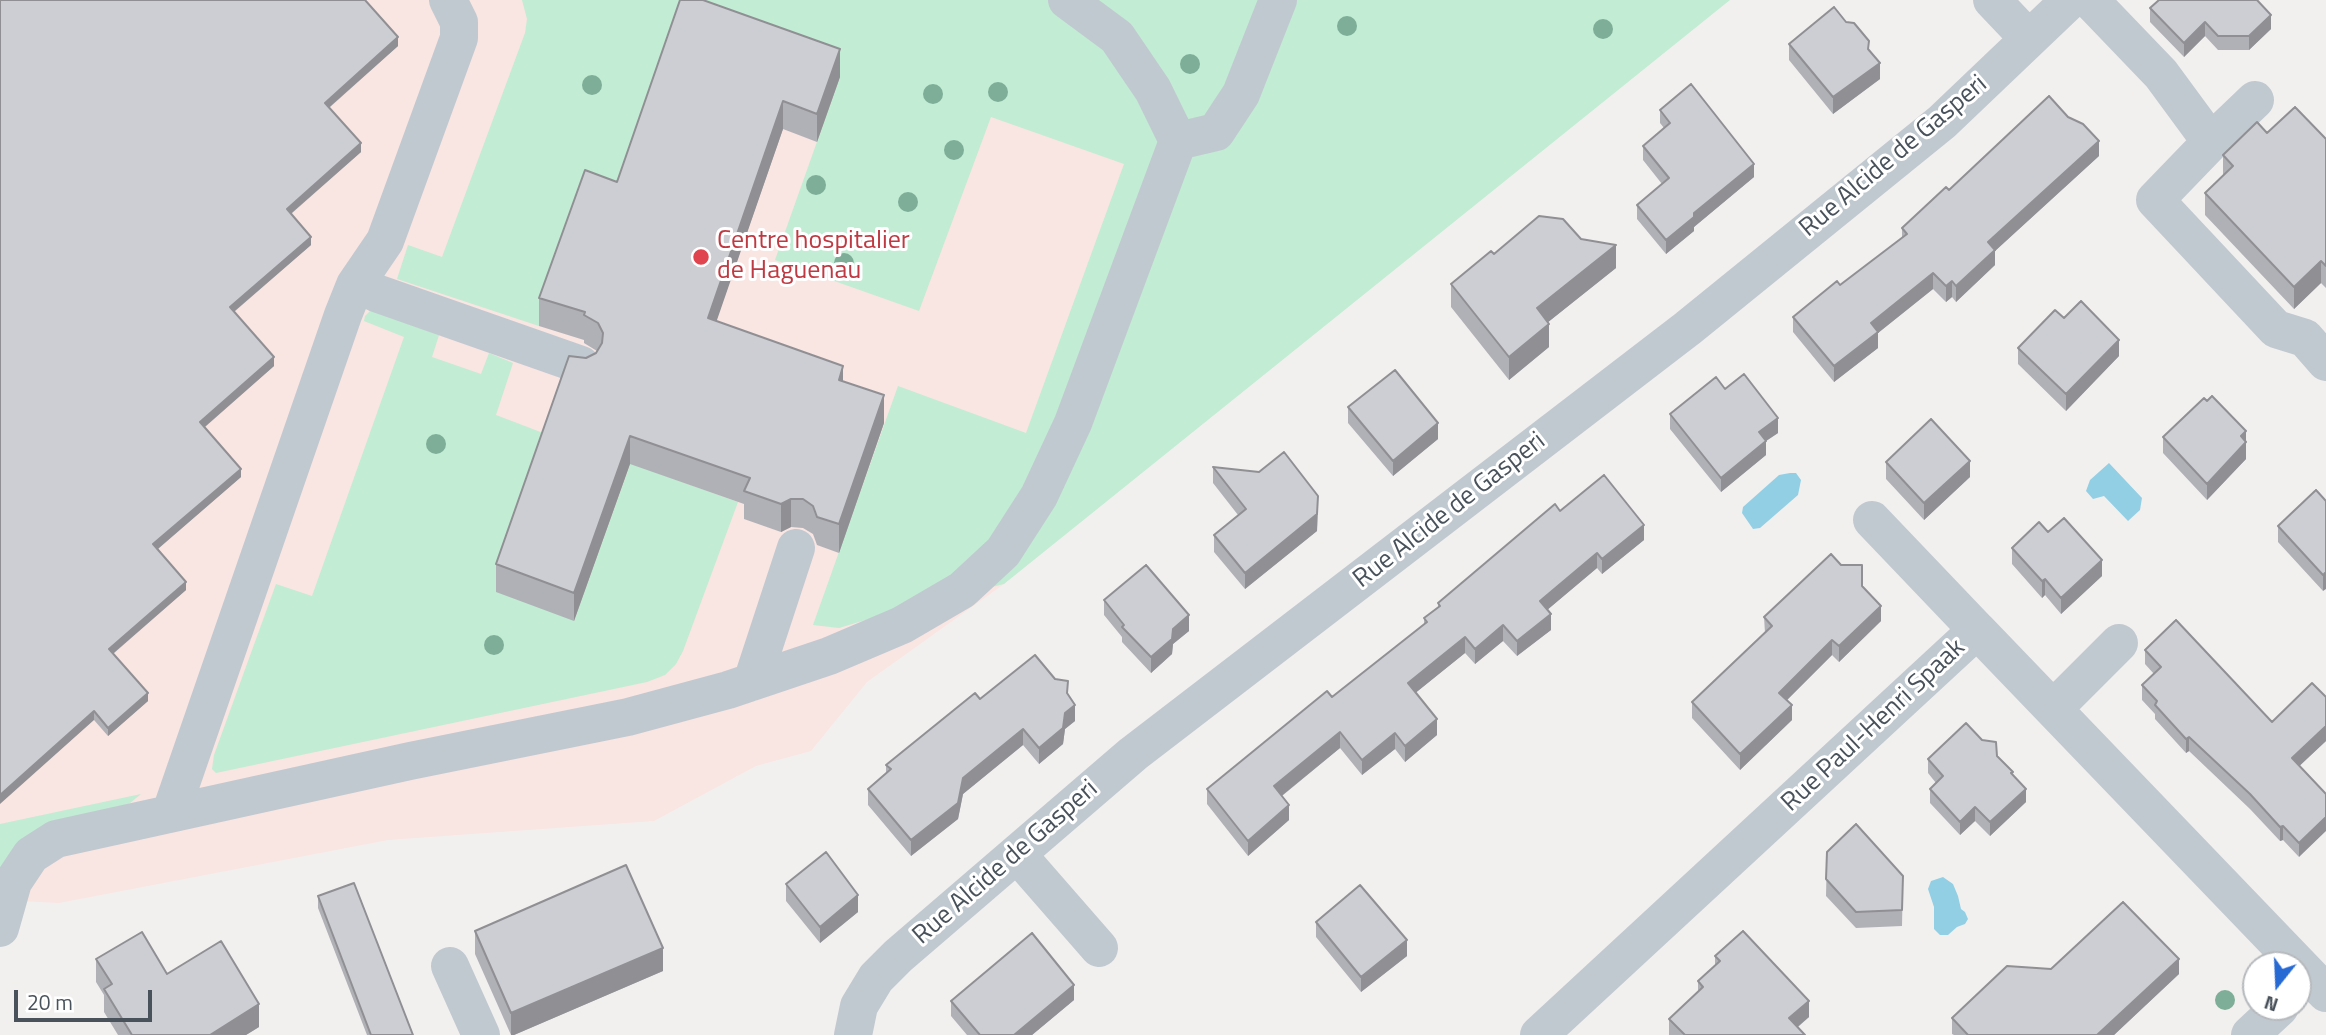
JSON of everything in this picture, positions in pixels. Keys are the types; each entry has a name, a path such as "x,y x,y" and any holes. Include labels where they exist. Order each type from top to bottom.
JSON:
{"street":[{"path":"170,812 343,315 355,285 386,241 459,38 459,22 449,0"},
{"path":"0,928 13,882 31,855 56,839 170,812 628,717 752,682 830,656 902,625 962,590 1003,552 1039,496 1073,423 1178,141 1153,90 1117,37 1067,0"},
{"path":"1178,141 1216,132 1241,94 1278,0"},
{"path":"1992,0 2029,39"},
{"name":"Rue Alcide de Gasperi","path":"853,1035 859,1006 876,978 1133,754 1699,320 1942,122 2070,0"},
{"path":"2090,0 2161,74 2211,142"},
{"path":"2255,100 2155,200 2276,329 2320,344"},
{"path":"376,293 581,365"},
{"path":"1872,520 1978,630"},
{"path":"752,682 796,548"},
{"name":"Rue Paul-Henri Spaak","path":"1539,1035 1978,630 2315,981"},
{"path":"2053,709 2119,643"},
{"path":"1017,855 1099,948"},
{"path":"450,966 481,1035"},
{"path":"2250,1035 2265,1021"}],"shaded area":[{"name":"Centre hospitalier de Haguenau","path":"0,0 1728,0 1077,514 1004,584 867,682 811,751 756,766 654,821 388,840 59,903 0,900"}],"green space":[{"path":"522,0 1730,0 1004,584 902,609 839,628 813,625 898,386 1026,433 1124,164 991,117 919,311 775,260 840,77 585,199 539,326 397,279 408,245 442,257 525,33 527,19"},
{"path":"377,310 440,332 432,357 481,374 489,353 513,363 496,415 551,436 574,621 636,448 657,473 738,502 683,651 676,664 665,675 647,682 216,773 212,769 214,755 276,584 312,596 404,337 364,321 370,311"},
{"path":"141,794 130,803 0,875 0,824"}],"water":[{"path":"2109,463 2142,498 2140,510 2128,521 2104,496 2093,499 2086,491 2090,480"},
{"path":"1796,473 1801,480 1798,495 1760,528 1753,529 1742,513 1743,507 1779,475"},
{"path":"1943,877 1953,884 1961,909 1968,919 1948,935 1940,935 1934,929 1934,907 1928,889 1931,881"}],"building":[{"path":"0,0 365,0 398,37 325,103 361,143 287,209 311,237 230,307 274,357 200,422 241,469 153,544 186,582 109,649 148,693 108,728 94,711 0,795"},
{"path":"680,0 703,0 840,49 817,114 783,101 708,318 843,366 839,380 884,395 839,524 817,517 813,506 803,499 791,499 781,504 744,491 750,478 630,436 574,593 496,564 569,356 586,358 596,353 602,343 603,333 598,323 584,315 585,312 539,298 585,170 617,182"},
{"path":"2159,0 2257,0 2271,15 2249,36 2218,36 2205,22 2184,43 2150,8"},
{"path":"1834,7 1846,22 1854,23 1869,41 1868,49 1880,63 1833,97 1789,44"},
{"path":"1691,84 1754,164 1694,213 1694,217 1666,240 1637,205 1669,178 1643,146 1670,123 1660,110"},
{"path":"2049,96 2068,117 2083,124 2099,141 1988,242 1995,250 1956,286 1952,281 1946,286 1933,273 1871,323 1878,332 1834,366 1793,317 1837,281 1840,285 1907,234 1902,228 1946,187 1949,190"},
{"path":"2295,107 2326,139 2326,266 2321,261 2294,287 2205,193 2233,166 2223,155 2257,122 2267,133"},
{"path":"1539,216 1563,219 1581,239 1616,245 1537,308 1549,324 1509,357 1451,284 1491,251 1494,254"},
{"path":"2081,301 2119,340 2066,394 2018,348 2055,310 2064,318"},
{"path":"1395,370 1438,423 1393,461 1348,407"},
{"path":"1744,374 1778,418 1759,432 1766,441 1721,478 1670,414 1716,377 1725,389"},
{"path":"2212,396 2246,431 2241,436 2246,442 2207,484 2163,437 2204,398 2207,401"},
{"path":"1931,419 1970,461 1924,503 1886,462"},
{"path":"1284,452 1318,496 1317,514 1245,573 1214,535 1246,509 1213,467 1259,472"},
{"path":"1604,475 1644,525 1602,559 1597,553 1540,601 1551,614 1517,641 1503,625 1475,649 1465,637 1408,683 1437,719 1405,746 1395,733 1362,760 1340,732 1274,786 1289,805 1248,841 1207,789 1327,691 1332,697 1427,622 1424,618 1440,606 1438,603 1555,504 1560,511"},
{"path":"2316,490 2326,501 2326,572 2323,575 2278,526"},
{"path":"2064,518 2102,560 2061,598 2012,548 2039,522 2048,532"},
{"path":"1831,554 1841,565 1862,565 1862,586 1881,606 1839,646 1832,640 1779,693 1792,705 1740,754 1692,702 1772,626 1764,617"},
{"path":"1146,565 1189,615 1173,629 1172,639 1151,657 1122,627 1124,625 1104,600"},
{"path":"2176,620 2272,722 2312,683 2326,697 2326,726 2292,758 2326,794 2326,817 2299,843 2189,737 2186,739 2155,705 2157,701 2142,685 2161,667 2145,650"},
{"path":"1035,655 1055,679 1068,681 1067,693 1075,705 1065,713 1063,728 1039,748 1023,729 963,778 958,803 911,840 868,789 891,769 886,765 975,693 980,699"},
{"path":"1966,723 1982,740 1996,742 1997,756 2026,789 1990,822 1975,807 1960,822 1930,789 1943,776 1928,759"},
{"path":"1856,824 1903,876 1902,910 1856,912 1826,879 1827,852"},
{"path":"826,852 858,895 820,927 786,884"},
{"path":"626,865 663,948 511,1013 475,931"},
{"path":"354,883 413,1035 371,1035 318,896"},
{"path":"1360,885 1407,940 1361,977 1316,922"},
{"path":"2123,902 2179,959 2097,1035 1968,1035 1952,1018 2007,966 2051,969"},
{"path":"1743,931 1809,1001 1789,1018 1805,1035 1685,1035 1669,1019 1703,987 1698,981 1720,961 1715,956"},
{"path":"142,932 167,974 221,941 259,1004 210,1035 132,1035 104,989 112,984 96,959"},
{"path":"1032,933 1074,985 1014,1035 980,1035 951,1001"}],"place":[{"name":"Centre hospitalier de Haguenau","path":"701,257"}]}
